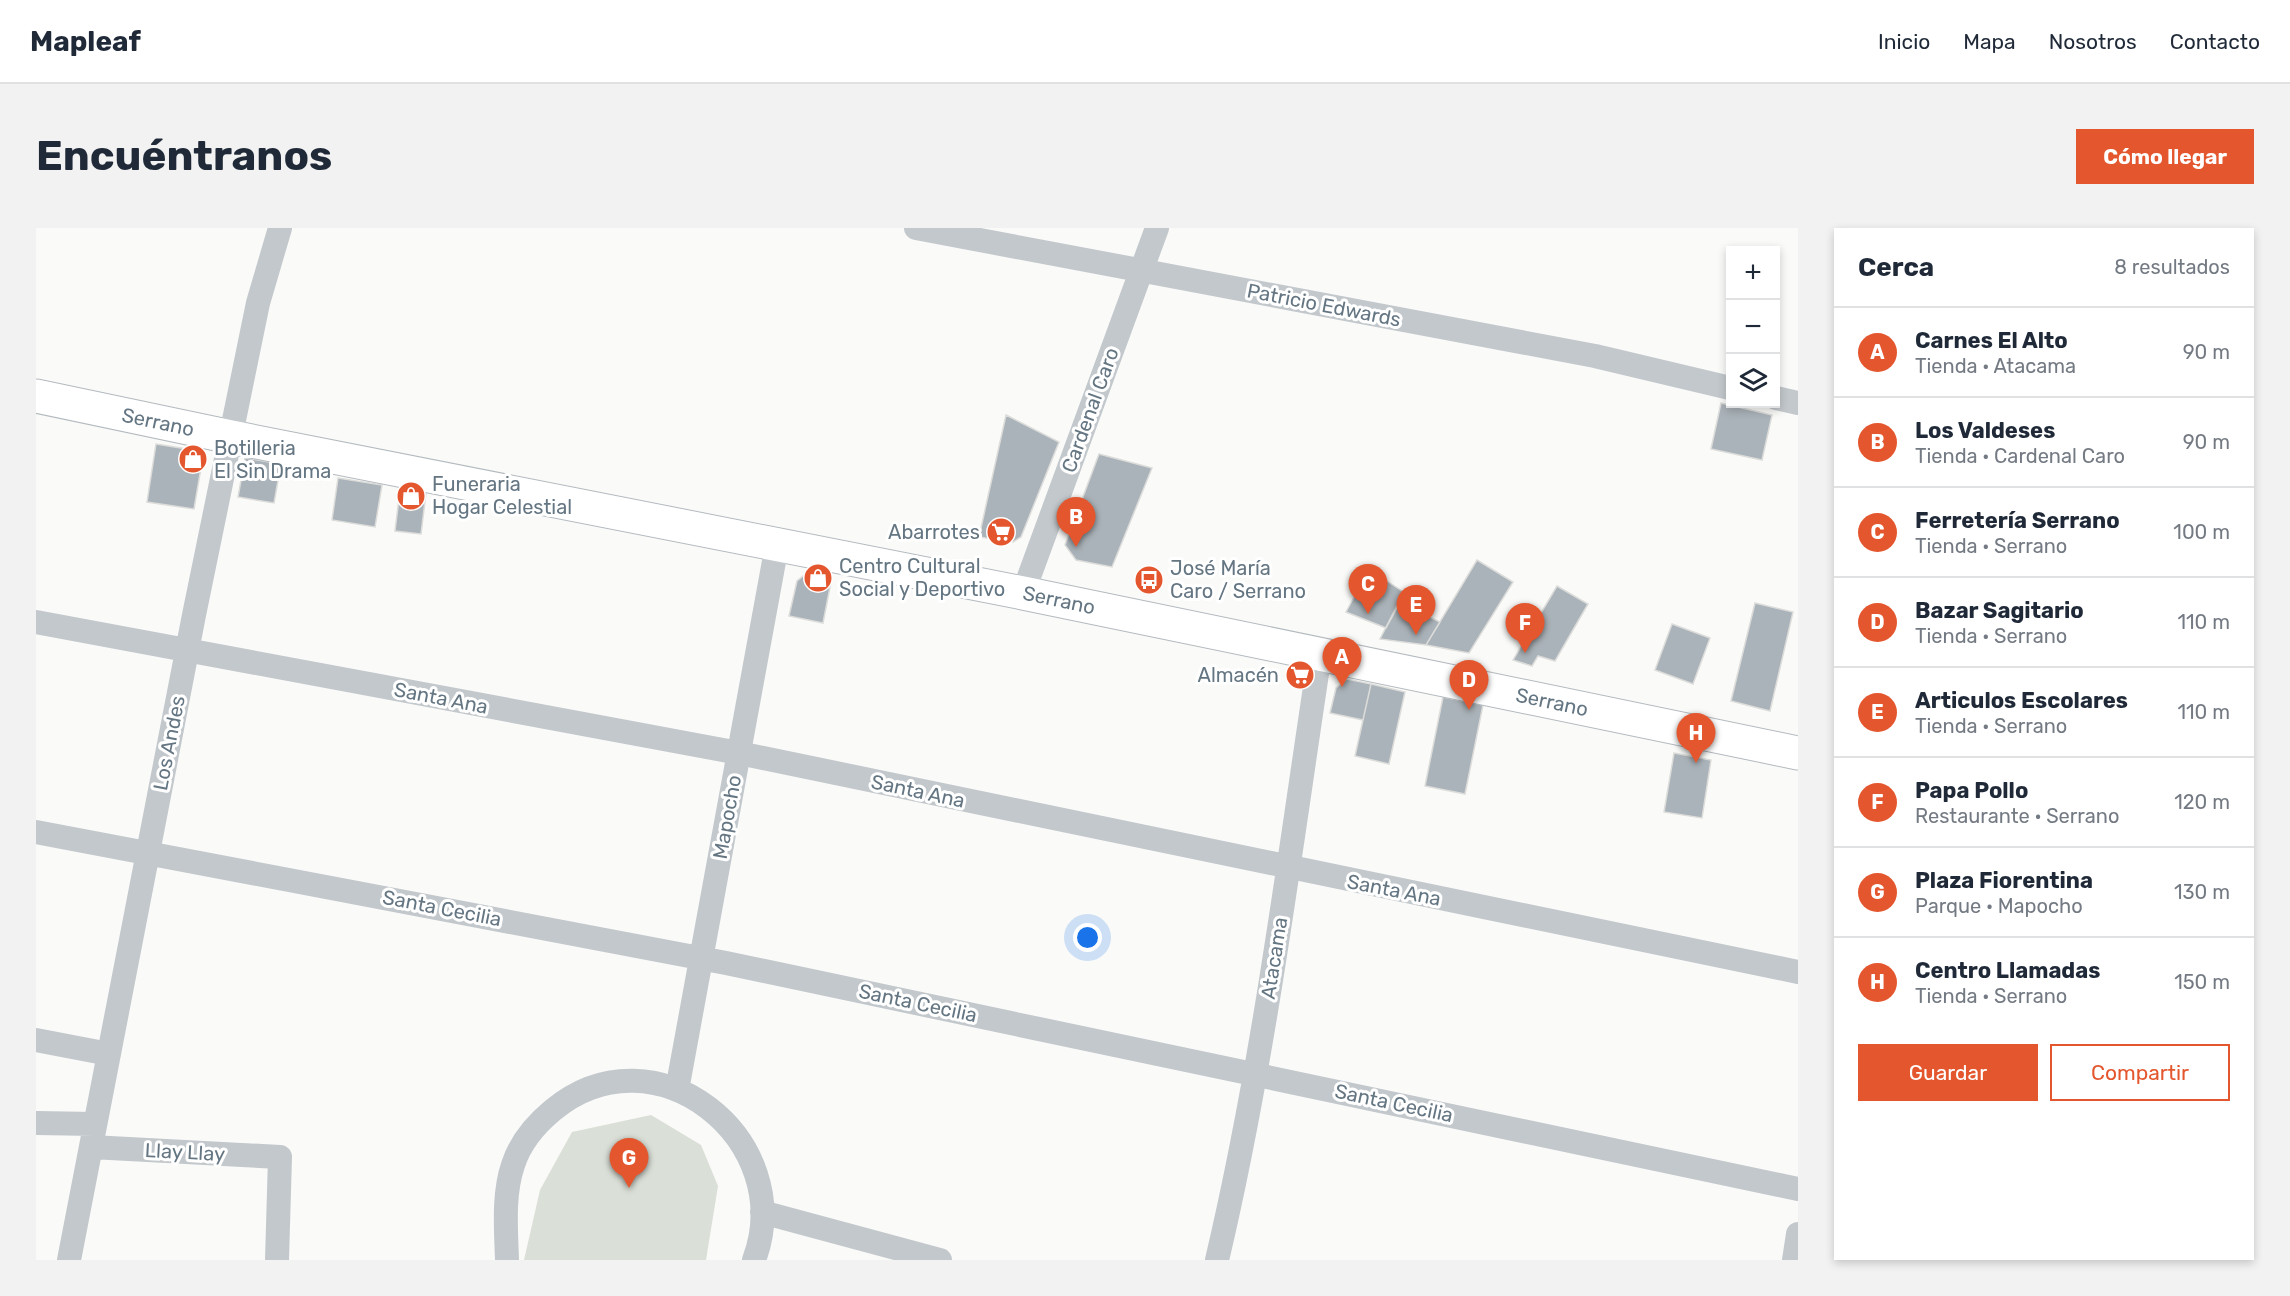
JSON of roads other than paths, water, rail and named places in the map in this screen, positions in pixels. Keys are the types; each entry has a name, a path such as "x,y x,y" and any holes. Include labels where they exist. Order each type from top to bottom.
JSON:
{"main road":[{"name":"Serrano","path":"36,396 231,437 1023,593 1798,753"}],"street":[{"name":"Los Andes","path":"69,1260 258,303 280,228"},
{"name":"Patricio Edwards","path":"915,228 1594,356 1726,387"},
{"name":"Cardenal Caro","path":"1023,593 1157,228"},
{"path":"1780,399 1798,403"},
{"name":"Mapocho","path":"677,1090 777,545"},
{"name":"Santa Ana","path":"36,622 739,753 1798,972"},
{"name":"Atacama","path":"1217,1260 1256,1075 1320,654"},
{"name":"Santa Cecilia","path":"36,832 701,958 1798,1189"},
{"path":"36,1040 109,1054"},
{"path":"507,1260 508,1197 513,1165 525,1141 544,1118 575,1095 611,1083 646,1082 677,1090 697,1099 715,1111 743,1145 753,1166 762,1212 762,1230 754,1260"},
{"name":"Llay Llay","path":"36,1123 93,1136 280,1156 278,1260"},
{"path":"762,1212 940,1260"},
{"path":"1794,1260 1798,1234"}],"place":[{"name":"Botilleria El Sin Drama","path":"193,459"},
{"name":"Funeraria Hogar Celestial","path":"411,496"},
{"name":"Abarrotes","path":"1001,532"},
{"name":"Los Valdeses","path":"1076,547"},
{"name":"Centro Cultural Social y Deportivo","path":"818,578"},
{"name":"José María Caro / Serrano","path":"1149,580"},
{"name":"Ferretería Serrano","path":"1368,614"},
{"name":"Articulos Escolares","path":"1416,635"},
{"name":"Papa Pollo","path":"1525,653"},
{"name":"Almacén","path":"1300,675"},
{"name":"Carnes El Alto","path":"1342,687"},
{"name":"Bazar Sagitario","path":"1469,710"},
{"name":"Centro Llamadas","path":"1696,763"},
{"name":"Plaza Fiorentina","path":"629,1188"}]}
